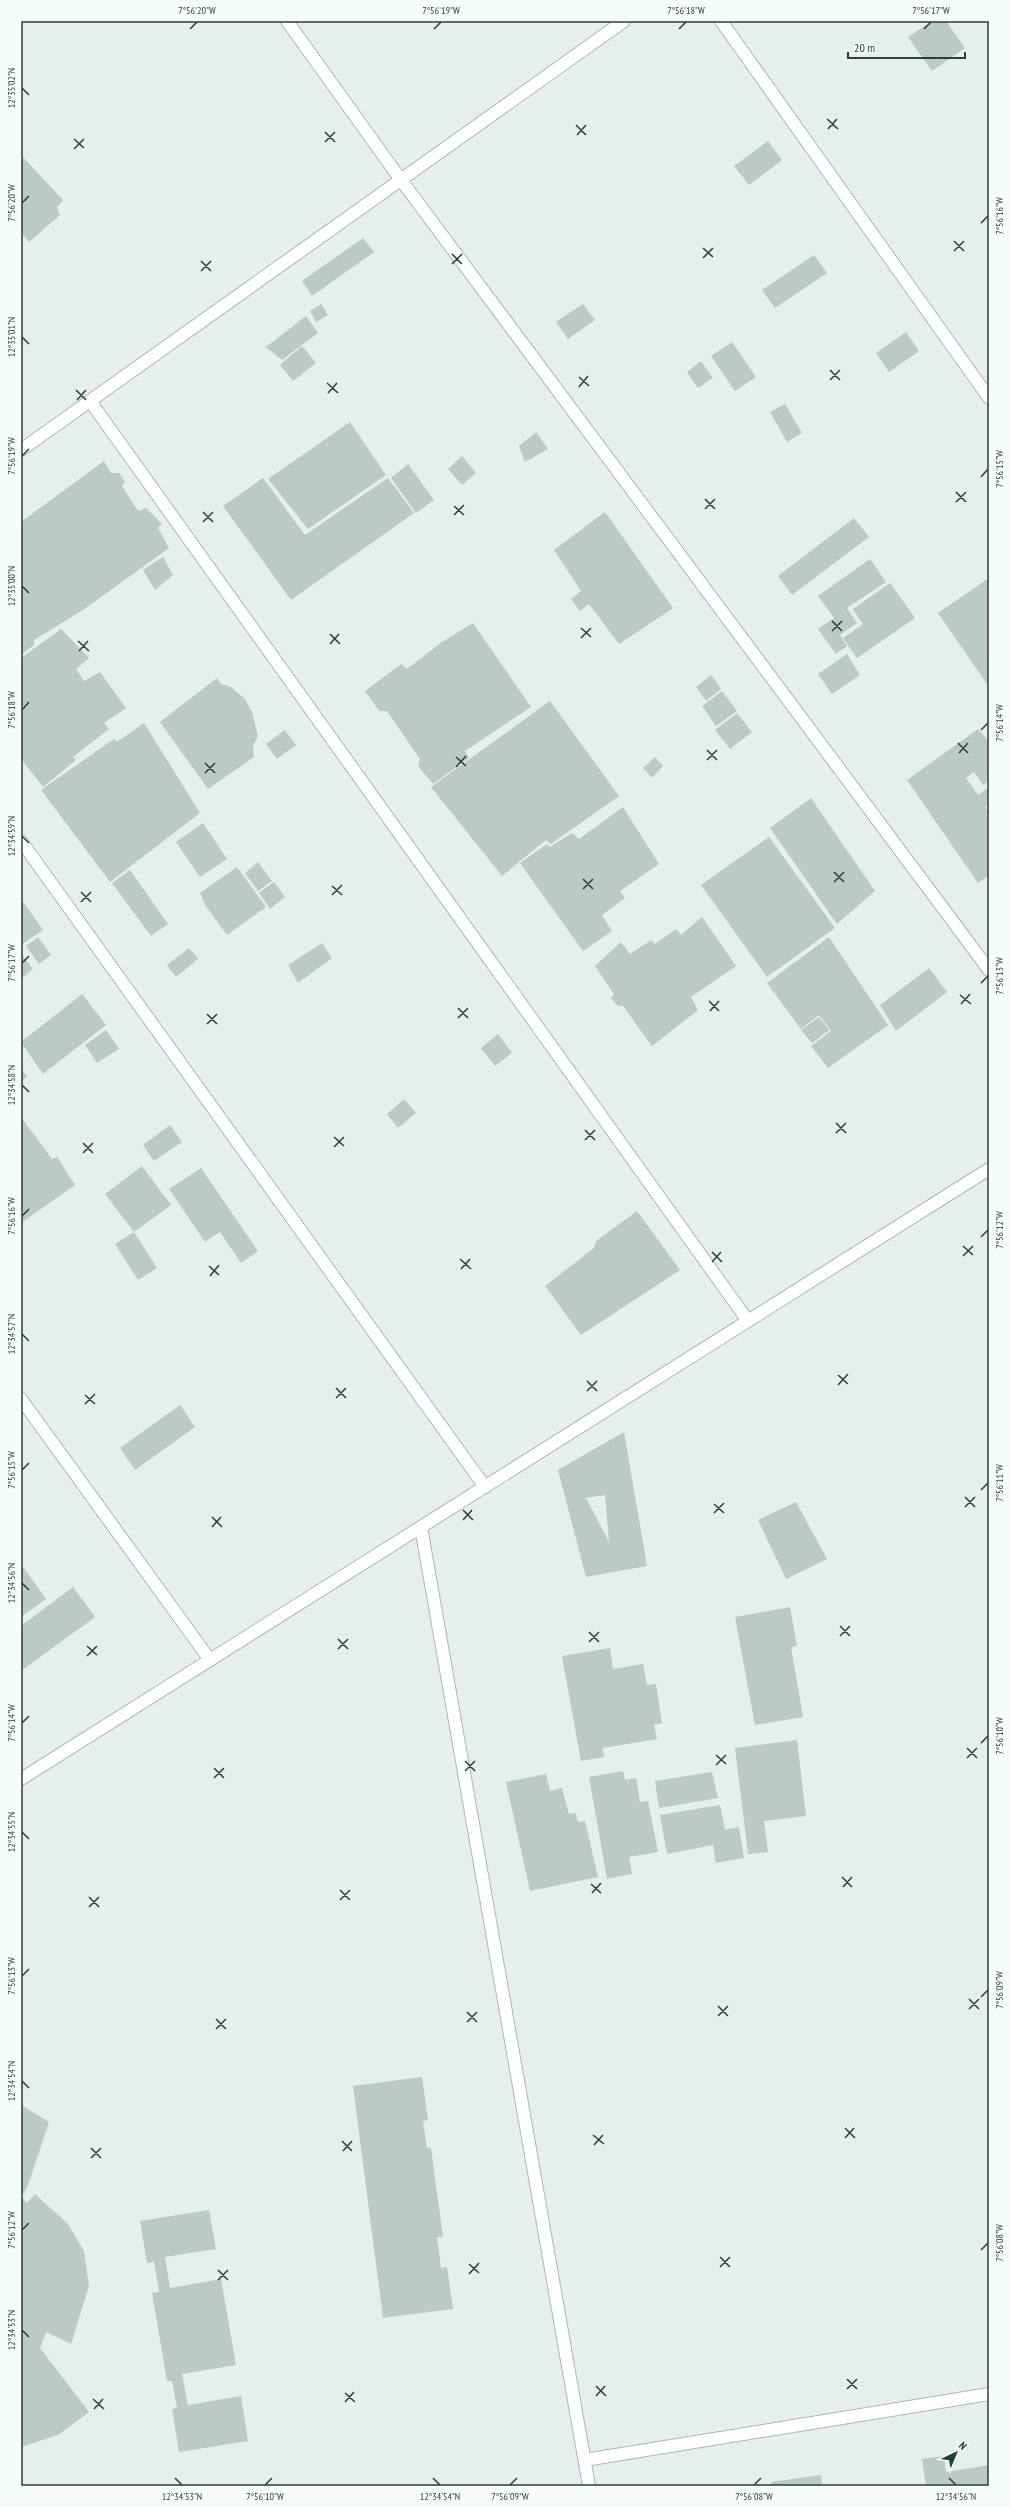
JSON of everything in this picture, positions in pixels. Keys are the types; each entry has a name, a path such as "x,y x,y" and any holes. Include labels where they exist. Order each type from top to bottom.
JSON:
{"street":[{"path":"287,21 401,180 989,970"},
{"path":"21,450 624,21"},
{"path":"721,21 989,398"},
{"path":"90,401 748,1321"},
{"path":"21,841 485,1487"},
{"path":"21,1779 989,1169"},
{"path":"21,1399 210,1660"},
{"path":"421,1527 589,2486"},
{"path":"585,2460 989,2394"}],"building":[{"path":"932,21 946,21 965,48 932,71 908,37"},
{"path":"768,141 782,160 749,185 734,166"},
{"path":"21,155 63,200 57,208 60,215 29,242 21,233"},
{"path":"363,238 374,252 312,296 302,281"},
{"path":"814,255 827,273 775,308 762,290"},
{"path":"321,304 328,315 316,322 310,311"},
{"path":"583,304 595,320 568,339 556,322"},
{"path":"306,316 318,333 282,360 266,347"},
{"path":"906,332 919,351 889,372 876,353"},
{"path":"732,342 756,377 735,391 711,356"},
{"path":"302,346 316,363 293,381 280,365"},
{"path":"701,361 713,378 698,388 687,372"},
{"path":"785,404 802,433 787,442 770,412"},
{"path":"350,422 386,475 308,529 268,479"},
{"path":"536,432 548,449 525,462 519,446"},
{"path":"462,456 476,473 462,485 448,469"},
{"path":"104,461 111,473 119,473 125,482 122,486 138,511 146,508 162,524 158,528 169,548 83,610 34,640 34,645 21,655 21,522"},
{"path":"408,464 434,500 416,513 391,478"},
{"path":"263,478 305,535 388,478 414,513 291,600 223,506"},
{"path":"605,512 673,608 619,644 589,604 580,611 571,599 581,591 554,550"},
{"path":"854,518 869,537 792,595 778,576"},
{"path":"163,557 173,575 155,590 143,570"},
{"path":"870,559 886,582 847,608 857,623 840,635 847,646 836,654 818,629 834,618 818,596"},
{"path":"989,578 989,687 938,613"},
{"path":"890,583 915,618 857,658 843,638 863,624 853,609"},
{"path":"473,623 531,707 465,751 469,758 433,784 418,766 420,759 387,711 379,711 365,691 401,664 407,669 442,642"},
{"path":"61,629 89,658 76,669 84,681 100,672 126,708 104,723 109,729 73,757 76,760 43,787 21,759 21,658"},
{"path":"847,654 860,675 832,694 818,674"},
{"path":"711,675 721,689 706,701 696,687"},
{"path":"217,678 221,684 231,687 245,699 252,712 258,736 253,746 254,757 208,789 160,722"},
{"path":"722,691 737,711 716,726 702,706"},
{"path":"550,701 619,796 551,844 546,840 502,876 431,787"},
{"path":"737,713 752,732 730,749 715,730"},
{"path":"144,723 200,813 110,882 41,790 114,739 117,742"},
{"path":"978,729 989,742 989,780 983,785 974,772 966,778 978,795 989,787 989,804 985,807 989,812 989,875 978,883 907,780"},
{"path":"285,730 296,745 277,759 266,744"},
{"path":"655,757 663,766 652,778 643,768"},
{"path":"811,798 875,891 837,924 770,828"},
{"path":"623,807 659,864 620,891 625,898 602,915 612,931 583,951 520,863 547,844 550,847 572,833 579,839"},
{"path":"203,823 227,859 200,877 176,842"},
{"path":"769,837 835,928 767,977 701,885"},
{"path":"258,862 272,881 258,891 245,873"},
{"path":"237,867 266,907 227,935 205,905 200,893"},
{"path":"130,870 168,924 151,936 112,883"},
{"path":"274,882 285,897 270,909 259,893"},
{"path":"21,899 43,930 21,945"},
{"path":"702,917 736,966 691,997 698,1010 652,1046 623,1006 618,1006 611,998 614,994 595,966 621,942 630,954 651,940 655,944 676,929 681,935"},
{"path":"38,937 51,955 39,964 26,946"},
{"path":"829,937 888,1025 828,1068 811,1046 831,1031 819,1015 801,1029 767,983"},
{"path":"322,943 332,958 298,983 288,965"},
{"path":"189,948 198,959 176,977 167,965"},
{"path":"21,954 33,969 21,979"},
{"path":"929,968 947,992 896,1031 880,1005"},
{"path":"82,994 106,1025 43,1074 21,1042"},
{"path":"819,1017 829,1030 812,1043 801,1030"},
{"path":"106,1030 119,1049 97,1063 85,1045"},
{"path":"498,1034 512,1053 495,1066 481,1048"},
{"path":"21,1068 27,1077 21,1081"},
{"path":"404,1099 416,1113 398,1128 387,1114"},
{"path":"21,1117 52,1159 57,1157 75,1185 21,1223"},
{"path":"170,1125 182,1142 154,1161 143,1145"},
{"path":"142,1166 171,1205 134,1232 105,1194"},
{"path":"201,1168 258,1251 241,1263 220,1232 205,1242 169,1189"},
{"path":"637,1211 680,1270 581,1335 545,1286 594,1248 596,1241"},
{"path":"134,1232 157,1268 138,1280 115,1244"},
{"path":"180,1405 195,1427 135,1470 120,1448"},
{"path":"624,1432 647,1566 586,1577 558,1470","holes":["605,1495 609,1542 586,1498"]},
{"path":"796,1502 827,1559 786,1579 758,1520"},
{"path":"21,1564 46,1599 21,1617"},
{"path":"73,1587 95,1617 21,1671 21,1626"},
{"path":"790,1607 797,1646 791,1647 803,1717 755,1725 735,1617"},
{"path":"610,1648 613,1669 643,1664 647,1685 656,1684 662,1723 654,1725 657,1739 603,1748 604,1757 581,1761 562,1656"},
{"path":"797,1740 806,1816 764,1821 768,1852 748,1854 735,1748"},
{"path":"623,1771 625,1780 636,1778 640,1802 648,1801 658,1852 629,1857 632,1874 607,1879 589,1777"},
{"path":"712,1772 718,1798 659,1808 655,1781"},
{"path":"546,1774 550,1791 562,1788 569,1814 576,1813 578,1822 585,1821 598,1877 530,1891 506,1782"},
{"path":"720,1805 725,1830 739,1827 744,1858 716,1863 713,1845 667,1854 660,1815"},
{"path":"422,2077 428,2120 423,2121 427,2148 431,2148 443,2237 437,2237 441,2268 447,2267 453,2309 383,2318 353,2086"},
{"path":"21,2105 49,2122 27,2188 21,2197"},
{"path":"35,2194 68,2224 84,2251 89,2286 71,2344 46,2332 40,2348 89,2412 58,2435 21,2447 21,2197 27,2203"},
{"path":"209,2210 216,2249 165,2257 170,2288 221,2279 236,2365 182,2374 188,2405 241,2396 248,2441 179,2452 172,2409 177,2408 172,2381 167,2381 152,2293 159,2292 154,2262 147,2263 140,2221"},
{"path":"944,2456 946,2472 989,2465 989,2486 926,2486 922,2459"},
{"path":"821,2475 822,2486 772,2486 771,2482"}]}
